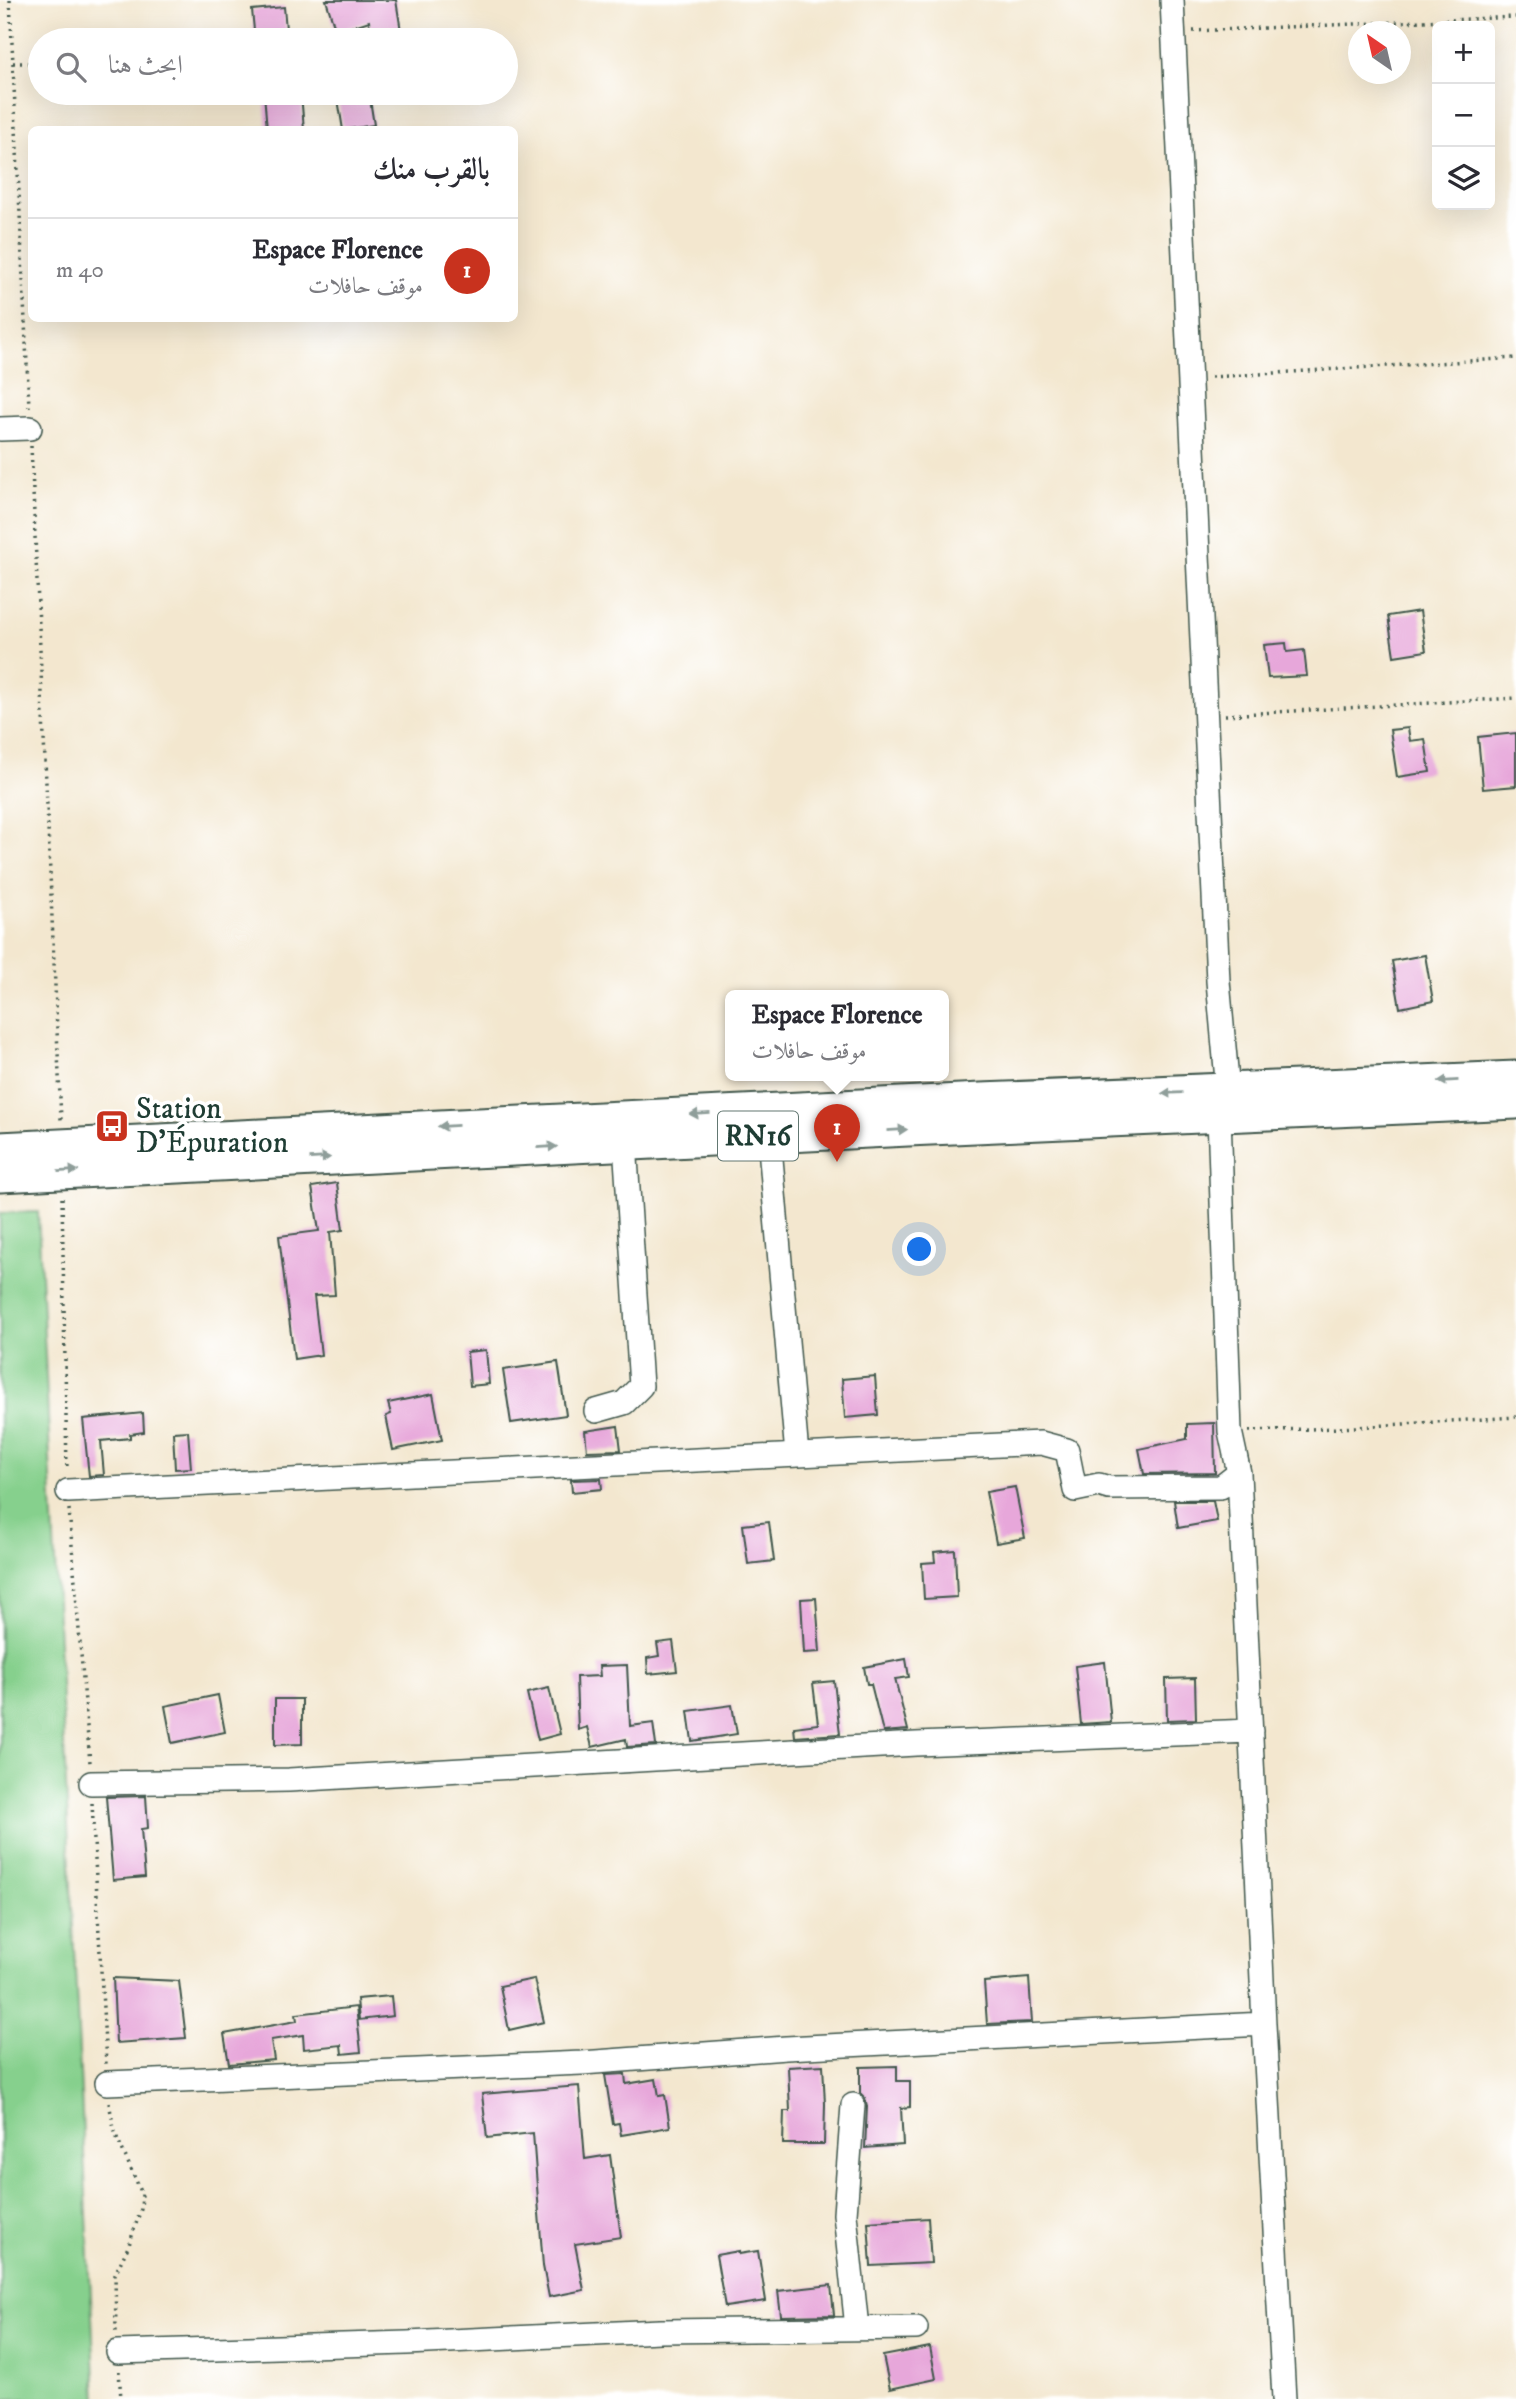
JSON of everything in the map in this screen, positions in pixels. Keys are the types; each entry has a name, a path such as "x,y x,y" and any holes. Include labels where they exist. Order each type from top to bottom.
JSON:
{"highway":[{"name":"RN16","path":"0,1175 769,1136 1224,1103 1516,1078"},
{"name":"RN16","path":"0,1149 981,1100 1516,1102"}],"street":[{"path":"1172,0 1224,1103 1230,1431 1239,1473 1284,2399"},
{"path":"0,429 30,428"},
{"path":"769,1136 797,1455"},
{"path":"596,1411 624,1403 642,1386 625,1143"},
{"path":"68,1491 1041,1443 1066,1450 1075,1490 1099,1485 1109,1488 1221,1487 1239,1473"},
{"path":"91,1783 289,1780 916,1744 1251,1731"},
{"path":"107,2082 582,2063 786,2048 1264,2024"},
{"path":"853,2105 845,2214 857,2328"},
{"path":"118,2352 660,2331 916,2328"}],"path":[{"path":"10,0 62,1146"},
{"path":"1174,32 1516,17"},
{"path":"13,64 28,63"},
{"path":"1190,378 1516,358"},
{"path":"1206,716 1516,698"},
{"path":"1230,1431 1339,1428 1516,1417"}],"green space":[{"path":"38,1212 96,2399 0,2399 0,1213"}],"building":[{"path":"326,0 396,0 401,28 370,28 369,21 348,28 335,28"},
{"path":"284,7 286,28 254,28 252,10"},
{"path":"265,105 302,105 304,126 267,126"},
{"path":"339,105 371,105 374,125 342,126"},
{"path":"1420,611 1426,651 1394,656 1388,616"},
{"path":"1286,643 1287,652 1304,650 1307,676 1268,678 1264,645"},
{"path":"1408,728 1410,741 1425,739 1430,772 1397,777 1390,730"},
{"path":"1516,733 1516,786 1483,789 1478,737"},
{"path":"1425,955 1433,1001 1400,1008 1392,961"},
{"path":"337,1183 343,1230 330,1232 335,1295 314,1296 321,1355 294,1359 279,1236 319,1231 312,1187"},
{"path":"486,1350 489,1384 470,1386 467,1352"},
{"path":"558,1362 566,1415 511,1423 503,1370"},
{"path":"875,1376 878,1415 845,1418 842,1379"},
{"path":"433,1394 442,1440 393,1450 386,1416 391,1414 388,1403"},
{"path":"143,1413 144,1432 130,1434 130,1438 101,1441 104,1475 89,1476 83,1419"},
{"path":"1214,1423 1215,1473 1144,1474 1139,1449 1187,1439 1187,1424"},
{"path":"618,1426 621,1450 587,1451 585,1431"},
{"path":"188,1431 191,1468 175,1469 173,1432"},
{"path":"601,1479 602,1489 572,1492 571,1480"},
{"path":"1015,1487 1025,1538 996,1543 986,1492"},
{"path":"1174,1501 1213,1501 1217,1521 1178,1528"},
{"path":"769,1522 774,1561 748,1564 743,1525"},
{"path":"955,1550 957,1597 924,1599 922,1563 935,1562 934,1552"},
{"path":"816,1598 820,1652 804,1653 801,1599"},
{"path":"673,1641 677,1671 648,1674 647,1658 659,1656 657,1643"},
{"path":"906,1659 909,1677 895,1679 908,1730 883,1732 864,1667"},
{"path":"1105,1662 1111,1722 1081,1724 1075,1666"},
{"path":"627,1665 630,1726 653,1723 656,1745 627,1747 626,1739 592,1747 587,1727 578,1730 576,1677 600,1676 599,1666"},
{"path":"1195,1678 1196,1719 1167,1720 1166,1679"},
{"path":"834,1681 840,1734 795,1737 794,1727 818,1724 813,1683"},
{"path":"549,1688 560,1734 538,1740 527,1693"},
{"path":"218,1695 225,1732 172,1743 165,1706"},
{"path":"275,1699 302,1699 302,1744 275,1745"},
{"path":"732,1705 737,1734 692,1741 688,1711"},
{"path":"146,1796 148,1828 141,1829 145,1877 113,1880 106,1797"},
{"path":"113,1978 179,1981 186,2038 116,2043"},
{"path":"1029,1978 1032,2022 987,2024 984,1982"},
{"path":"534,1979 544,2022 509,2030 500,1986"},
{"path":"391,1996 393,2016 359,2020 357,1999"},
{"path":"356,2007 361,2052 342,2054 341,2045 304,2049 303,2035 271,2040 274,2060 229,2064 224,2034 297,2021 296,2014"},
{"path":"823,2065 824,2144 783,2144 784,2111 790,2111 788,2067"},
{"path":"897,2066 897,2081 910,2081 910,2107 901,2108 903,2145 865,2148 867,2106 860,2093 860,2067"},
{"path":"625,2074 626,2084 656,2079 659,2096 665,2095 670,2127 621,2135 619,2123 613,2124 605,2075"},
{"path":"579,2086 585,2159 610,2155 621,2237 575,2244 584,2290 549,2297 543,2266 533,2133 487,2138 482,2094"},
{"path":"928,2218 931,2263 871,2266 868,2222"},
{"path":"739,2251 739,2254 758,2251 766,2301 725,2307 716,2255"},
{"path":"831,2285 834,2315 781,2316 778,2291"},
{"path":"930,2347 936,2379 890,2389 883,2356"}],"place":[{"name":"Station D'Épuration","path":"112,1126"},
{"name":"Espace Florence","path":"837,1162"}]}
